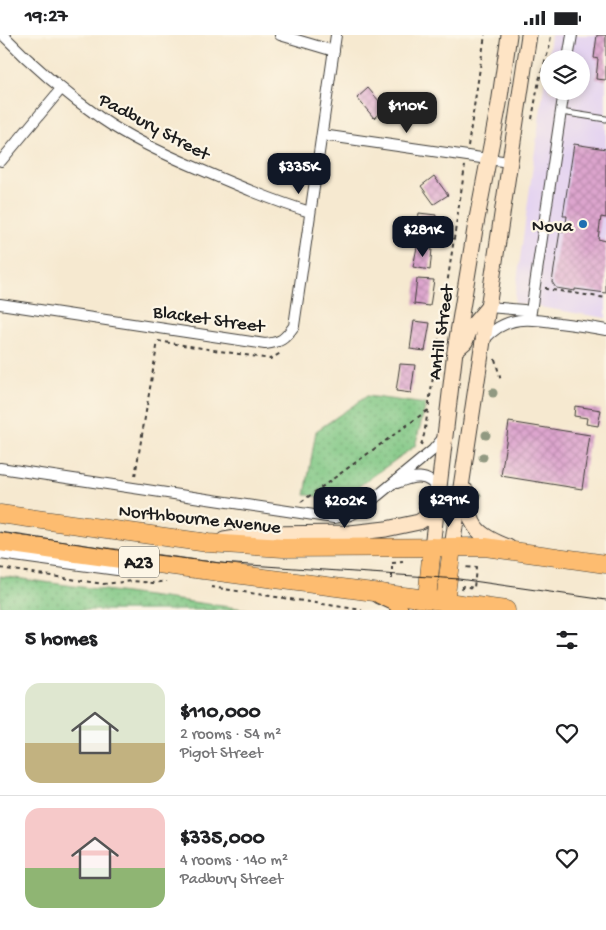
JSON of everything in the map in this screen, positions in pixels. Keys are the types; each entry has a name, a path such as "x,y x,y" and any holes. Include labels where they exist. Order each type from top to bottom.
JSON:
{"highway":[{"name":"Northbourne Avenue","path":"0,514 208,543 283,547 485,547 606,564"},
{"name":"A23","path":"0,542 371,592 426,605 506,610"},
{"path":"426,605 432,547"},
{"path":"444,606 452,547"}],"main road":[{"name":"Antill Street","path":"432,547 455,351 475,229 499,104 509,35"},
{"path":"452,547 528,35"},
{"path":"455,351 465,342 471,327 488,307"},
{"path":"464,472 469,516 474,525 489,539 517,551"},
{"path":"208,543 261,534 350,533 386,529 419,522 428,516 437,497"},
{"path":"371,592 392,600 400,610"}],"street":[{"name":"Padbury Street","path":"3,35 61,89 103,120 166,154 243,188 310,212"},
{"path":"280,35 334,51"},
{"name":"Blacket Street","path":"0,304 265,344 280,342 294,326 336,35"},
{"path":"570,50 572,35"},
{"path":"1,161 61,89"},
{"path":"530,318 562,100"},
{"path":"322,135 509,161"},
{"path":"488,307 524,310 530,318"},
{"path":"484,341 498,327 512,321 530,318 606,330"},
{"name":"Northbourne Avenue","path":"0,468 324,517 350,515 359,511 433,450 445,436"},
{"name":"Northbourne Avenue","path":"392,485 414,477 425,478"},
{"path":"425,478 432,482 437,497"},
{"path":"0,553 117,570 148,563"}],"lane":[{"path":"560,112 606,119"}],"path":[{"path":"419,448 424,435 428,410 485,35"},
{"path":"532,119 539,80 549,49 551,35"},
{"path":"546,289 606,298"},
{"path":"135,481 160,328"},
{"path":"297,506 428,410"},
{"path":"419,505 425,478"},
{"path":"392,581 392,563 403,563"},
{"path":"0,568 103,584 133,581 153,583 170,581"},
{"path":"209,587 362,610"}],"shaded area":[{"path":"551,35 606,35 606,318 514,303 542,100 590,100 590,50 549,50"}],"green space":[{"path":"367,396 426,404 415,446 341,499 305,495 316,431"},
{"path":"0,576 252,610 0,610"}],"building":[{"path":"597,35 606,35 606,80 596,79 598,59 594,58"},
{"path":"368,88 385,108 374,118 357,98"},
{"name":"Nova","path":"574,144 606,149 606,218 601,217 598,239 606,241 606,293 556,288 552,282 560,231 565,231 567,216 563,216"},
{"path":"434,176 448,195 434,204 421,186"},
{"path":"419,213 436,215 433,235 416,233"},
{"path":"417,247 432,249 430,270 413,267"},
{"path":"417,279 434,280 430,306 414,304"},
{"path":"414,321 430,323 425,351 410,349"},
{"path":"400,364 415,365 411,393 396,391"},
{"path":"575,406 601,410 598,426 586,424 587,418 574,416"},
{"path":"509,422 590,435 582,489 501,476"}],"tram line":[{"path":"0,532 220,563 459,579 606,600"}],"place":[{"name":"Nova","path":"583,224"}]}
